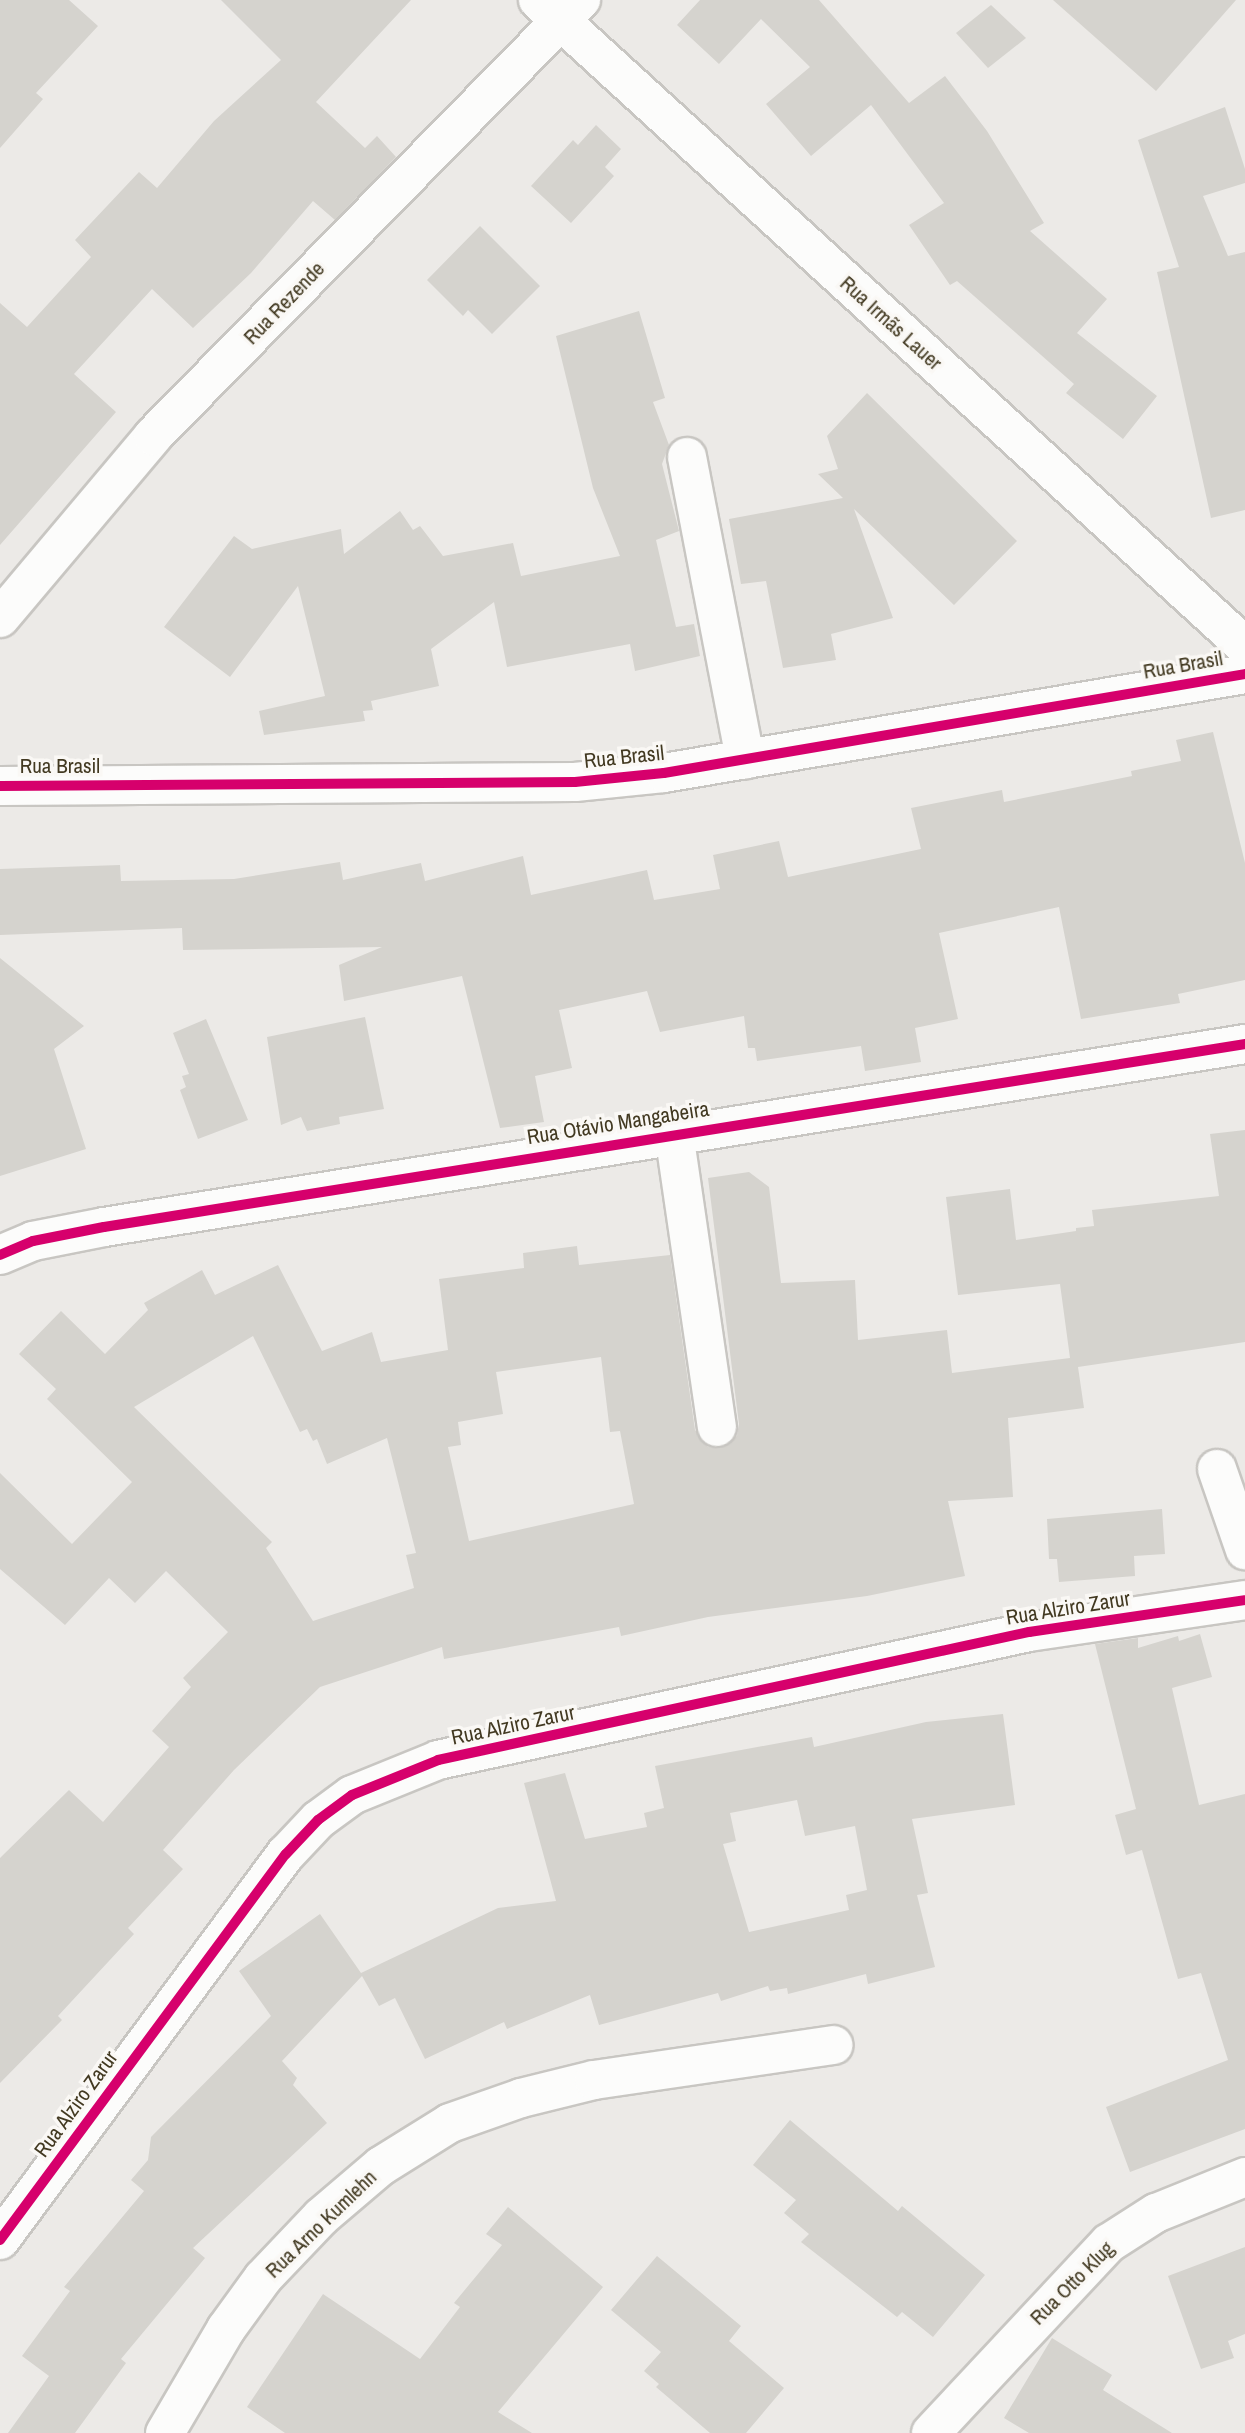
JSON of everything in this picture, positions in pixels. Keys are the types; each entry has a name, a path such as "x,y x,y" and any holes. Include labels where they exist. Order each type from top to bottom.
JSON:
{"street":[{"name":"Rua Rezende","path":"0,618 153,436 560,7"},
{"name":"Rua Irmãs Lauer","path":"560,7 1245,646"},
{"path":"687,457 745,759"},
{"name":"Rua Brasil","path":"0,786 508,784 651,774 1245,674"},
{"name":"Rua Otávio Mangabeira","path":"0,1255 33,1241 104,1227 674,1133 1245,1044"},
{"path":"674,1133 717,1427"},
{"path":"1217,1469 1245,1550"},
{"name":"Rua Alziro Zarur","path":"0,2240 286,1854 318,1820 352,1795 388,1777 479,1752 1029,1632 1245,1600"},
{"name":"Rua Arno Kumlehn","path":"165,2433 226,2329 263,2278 321,2217 382,2166 450,2123 521,2098 594,2080 833,2045"},
{"name":"Rua Otto Klug","path":"931,2433 1109,2243 1156,2213 1245,2177"}],"building":[{"path":"0,0 69,0 98,26 36,93 43,99 0,148"},
{"path":"221,0 411,0 316,102 365,148 377,136 396,157 335,220 313,201 251,273 193,328 152,289 74,374 116,412 0,545 0,303 27,327 91,257 75,240 139,172 157,188 214,121 281,60"},
{"path":"700,0 819,0 909,103 945,76 987,131 1044,223 1030,231 1107,299 1077,333 1157,396 1123,439 1066,393 1074,384 957,281 950,285 909,225 944,203 871,105 811,156 766,104 810,67 761,19 719,64 677,25"},
{"path":"1053,0 1236,0 1156,91"},
{"path":"991,5 1026,38 988,68 956,33"},
{"path":"1225,107 1245,169 1245,183 1203,196 1228,256 1245,252 1245,510 1211,518 1157,272 1179,267 1138,140"},
{"path":"596,125 621,149 605,167 614,176 571,223 531,186 573,140 578,145"},
{"path":"480,226 540,286 492,334 468,310 463,316 427,280"},
{"path":"639,311 665,398 653,402 669,445 662,464 679,531 656,540 676,627 694,624 700,656 635,671 630,644 507,667 494,602 431,649 439,686 371,701 373,710 363,711 365,721 264,735 259,711 325,696 298,586 230,677 164,627 234,536 252,549 341,529 344,554 400,511 413,530 420,526 443,556 513,543 521,576 620,556 593,488 556,336"},
{"path":"867,393 1017,541 954,605 854,509 893,618 831,634 836,660 783,668 766,581 741,584 729,519 843,498 818,474 838,469 827,436"},
{"path":"1213,732 1245,863 1245,980 1178,994 1180,1003 1081,1019 1059,907 939,933 958,1019 915,1028 921,1062 865,1071 861,1046 757,1061 755,1048 748,1048 744,1016 660,1032 647,991 559,1010 572,1068 535,1076 544,1122 500,1128 462,976 344,1001 339,965 382,947 183,950 182,928 0,935 0,869 120,865 121,881 234,879 340,862 343,880 421,863 425,881 523,856 531,895 647,870 654,900 720,889 713,855 779,841 788,877 921,849 911,808 1002,790 1004,802 1132,776 1131,771 1181,761 1176,740"},
{"path":"0,958 84,1026 54,1049 86,1149 0,1176"},
{"path":"365,1017 384,1109 339,1117 340,1124 307,1131 301,1117 281,1125 267,1037"},
{"path":"206,1019 248,1120 198,1139 180,1090 186,1087 182,1076 189,1074 173,1033"},
{"path":"1245,1130 1245,1342 1078,1367 1084,1408 1008,1418 1013,1497 948,1501 965,1576 867,1596 708,1617 621,1636 619,1627 444,1659 442,1647 320,1687 234,1770 163,1850 183,1869 128,1928 134,1934 58,2016 62,2020 0,2083 0,1858 69,1790 103,1822 169,1747 152,1731 191,1687 183,1678 228,1632 166,1571 135,1603 109,1578 65,1625 0,1569 0,1473 72,1544 132,1482 47,1399 56,1389 19,1354 61,1311 105,1354 148,1310 144,1303 202,1270 215,1295 278,1265 322,1351 372,1332 381,1362 448,1350 439,1279 524,1268 523,1253 577,1246 579,1265 670,1255 695,1430 708,1447 721,1448 737,1436 739,1424 708,1178 749,1172 769,1187 781,1283 855,1280 858,1340 947,1330 952,1373 1070,1358 1060,1284 958,1295 946,1197 1010,1189 1016,1240 1076,1231 1076,1228 1094,1226 1092,1210 1219,1196 1210,1134","holes":["253,1336 300,1432 307,1429 313,1441 317,1439 327,1464 387,1438 416,1553 406,1555 414,1588 313,1621 266,1548 272,1542 134,1407","601,1357 610,1432 620,1431 634,1504 469,1541 448,1447 461,1445 458,1422 503,1414 496,1372"]},
{"path":"1162,1509 1165,1554 1134,1556 1135,1576 1059,1582 1057,1559 1049,1559 1047,1519"},
{"path":"1200,1634 1212,1677 1172,1688 1199,1805 1245,1794 1245,2129 1130,2172 1106,2107 1228,2060 1201,1973 1178,1979 1142,1850 1126,1855 1115,1815 1136,1809 1095,1644 1138,1638 1138,1648 1178,1636 1179,1641"},
{"path":"1003,1714 1015,1805 912,1819 928,1893 917,1895 935,1967 868,1984 866,1974 788,1994 787,1988 770,1991 768,1986 721,2001 718,1993 599,2025 590,1995 507,2029 504,2022 425,2059 395,1998 379,2006 362,1976 282,2061 297,2078 293,2085 327,2123 193,2248 205,2258 121,2359 126,2363 75,2433 8,2433 49,2376 22,2356 70,2291 64,2287 144,2191 131,2180 148,2160 151,2137 271,2016 239,1971 320,1914 361,1973 498,1908 556,1901 524,1783 565,1773 585,1839 647,1827 644,1813 664,1808 655,1766 812,1737 814,1747 926,1722","holes":["797,1800 805,1836 855,1826 867,1890 846,1895 849,1910 749,1932 723,1844 736,1841 730,1813"]},
{"path":"790,2120 898,2211 902,2206 985,2275 933,2337 902,2312 897,2317 801,2242 809,2234 784,2213 796,2200 753,2165"},
{"path":"508,2207 603,2287 498,2412 532,2433 285,2433 247,2407 323,2294 420,2359 460,2307 454,2303 502,2245 486,2234"},
{"path":"1245,2247 1245,2334 1228,2341 1234,2358 1201,2369 1168,2276"},
{"path":"657,2256 741,2326 729,2341 784,2388 746,2433 710,2433 656,2387 659,2384 644,2371 661,2352 611,2310"},
{"path":"1052,2338 1112,2375 1103,2390 1172,2433 1029,2433 1004,2418"}],"cycle path":[{"path":"0,786 575,782 664,773 1245,674"},
{"path":"0,1255 33,1241 104,1227 1245,1044"},
{"path":"0,2240 286,1854 318,1820 352,1795 438,1760 1029,1632 1245,1600"}]}
